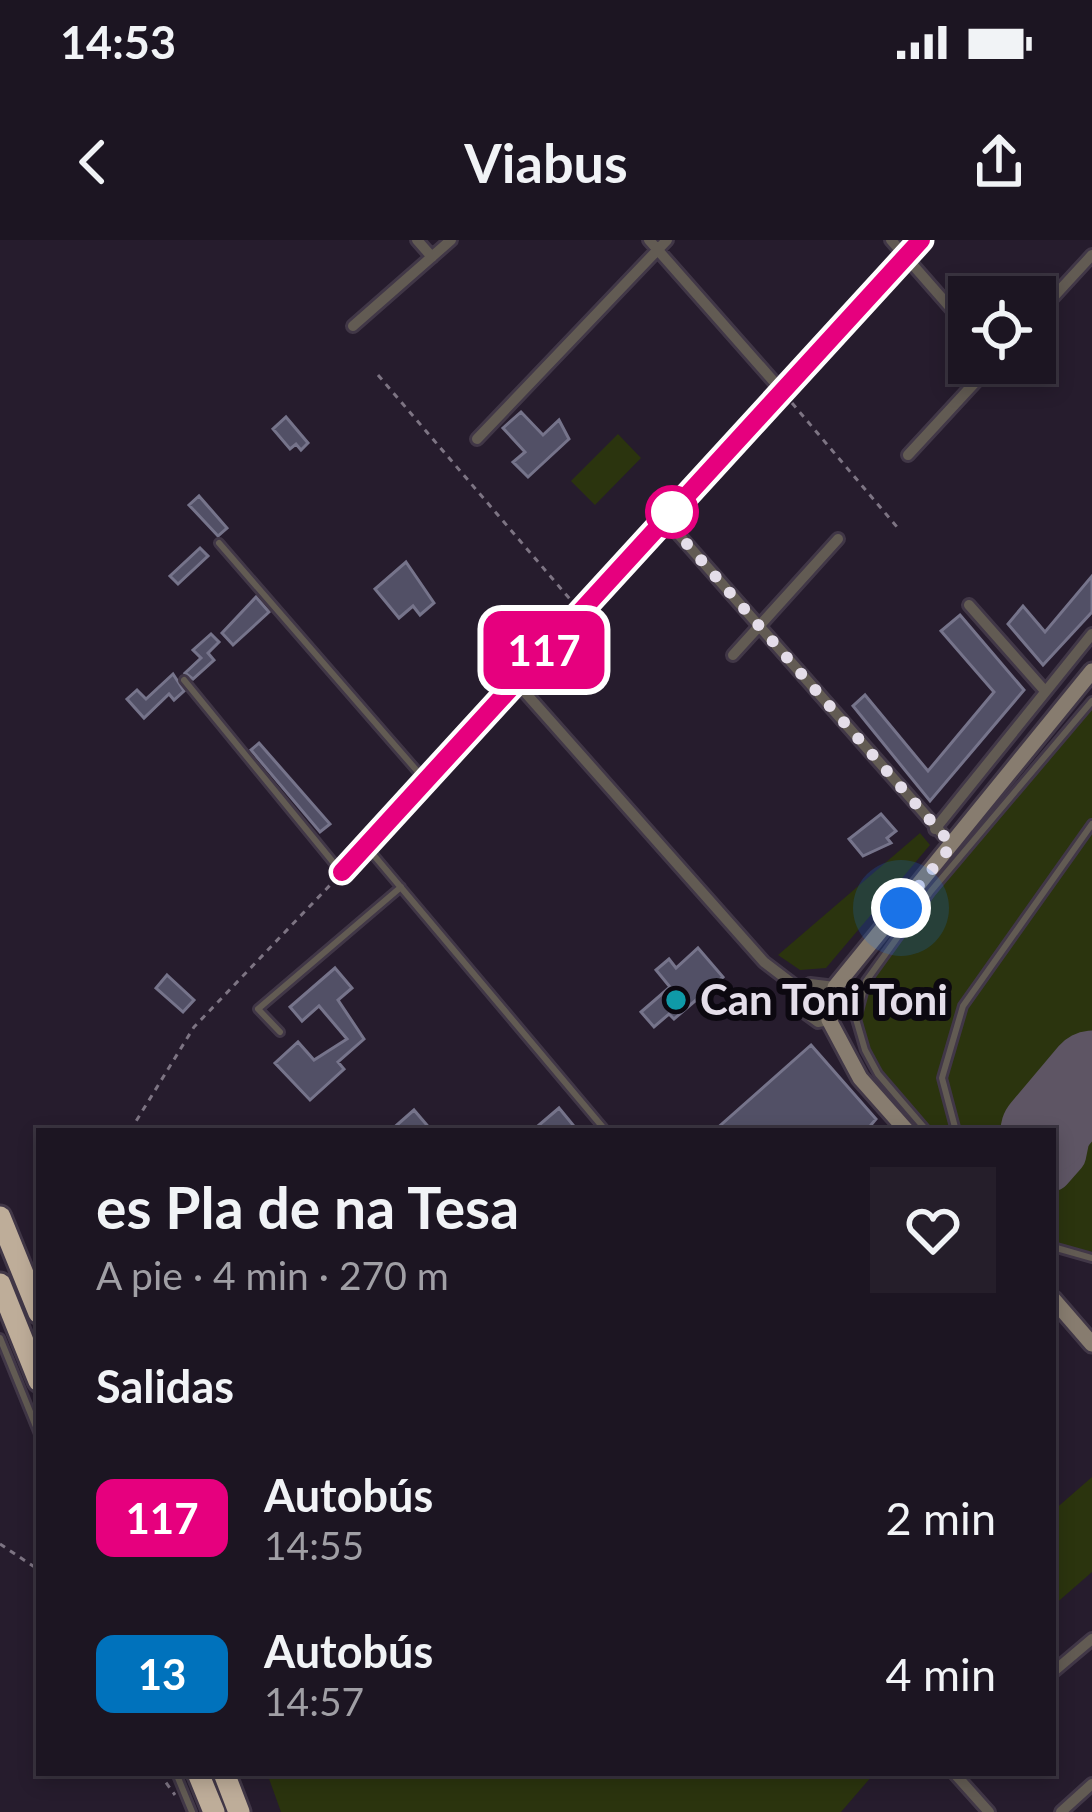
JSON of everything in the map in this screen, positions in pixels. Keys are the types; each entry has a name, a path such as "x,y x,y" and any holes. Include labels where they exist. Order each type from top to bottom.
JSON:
{"highway":[{"path":"0,1217 36,1306"},
{"path":"0,1285 36,1374"},
{"path":"199,1776 214,1812"},
{"path":"225,1776 239,1812"}],"street":[{"path":"417,240 432,257"},
{"path":"353,326 451,240"},
{"path":"891,240 948,305"},
{"path":"342,872 921,240"},
{"path":"477,439 658,243 783,392"},
{"path":"1056,294 1092,255"},
{"path":"908,455 974,384"},
{"path":"665,519 952,845"},
{"path":"733,655 838,539"},
{"path":"969,605 1045,691"},
{"path":"935,829 1092,634"},
{"path":"835,987 1092,671"},
{"path":"515,681 764,962 802,991 806,1014 818,1022 829,1020 839,1006 835,987"},
{"path":"802,991 809,984 835,987"},
{"path":"829,1020 860,1078 898,1128"},
{"path":"1056,1303 1092,1345"},
{"path":"1056,1669 1092,1639"},
{"path":"957,1776 989,1812"},
{"path":"1060,1812 1092,1784"}],"lane":[{"path":"219,543 425,780"},
{"path":"184,680 342,872"},
{"path":"924,1128 878,1074 865,1050 856,1019 860,995 877,959 1092,700"},
{"path":"955,1128 943,1078 963,1006 1092,824"},
{"path":"366,846 603,1128"},
{"path":"280,1032 258,1009 401,887"},
{"path":"1056,1248 1092,1258"},
{"path":"0,1338 36,1426"},
{"path":"177,1776 192,1812"}],"path":[{"path":"378,375 580,611"},
{"path":"783,392 897,527"},
{"path":"132,1128 194,1027 342,872"},
{"path":"0,1544 36,1568"},
{"path":"162,1776 171,1793 178,1794"}],"green space":[{"path":"618,434 641,458 595,505 571,481"},
{"path":"1092,700 1092,1037 1015,1128 924,1128 891,1090 867,1053 861,1034 866,988 877,959"},
{"path":"920,833 930,845 826,968 800,970 778,955"},
{"path":"1092,1107 1092,1252 1056,1243 1056,1184 1076,1161 1083,1117"},
{"path":"1092,1477 1092,1572 1056,1603 1056,1508"},
{"path":"268,1776 872,1776 841,1812 281,1812"}],"building":[{"path":"521,412 543,435 559,420 569,439 528,477 513,462 525,452 503,428"},
{"path":"286,417 308,443 301,450 296,444 290,449 273,429"},
{"path":"199,496 227,528 218,536 189,505"},
{"path":"200,548 208,556 178,584 170,576"},
{"path":"406,562 434,603 420,615 413,606 399,618 375,589"},
{"path":"1092,576 1092,612 1043,665 1008,624 1023,606 1045,632"},
{"path":"256,597 269,612 233,645 222,633"},
{"path":"960,615 1024,690 930,801 853,706 865,695 928,771 994,692 941,631"},
{"path":"211,634 219,642 208,653 214,660 193,679 185,673 201,658 193,650"},
{"path":"173,674 184,691 174,700 169,694 144,718 127,699 137,690 146,699"},
{"path":"259,743 330,824 320,832 251,750"},
{"path":"881,814 896,831 887,838 891,843 863,856 849,839"},
{"name":"Can Toni Toni","path":"698,948 723,977 674,1019 669,1014 654,1027 641,1012 670,987 656,970 669,959 676,968"},
{"path":"335,968 352,988 338,1000 364,1039 338,1062 344,1069 310,1100 275,1063 298,1042 314,1060 347,1039 319,1006 302,1021 290,1007"},
{"path":"167,975 194,1000 183,1012 156,988"},
{"path":"811,1045 876,1119 868,1128 717,1128"},
{"path":"559,1108 576,1128 536,1128"},
{"path":"414,1110 429,1128 393,1128"}],"taxiway":[{"path":"1056,1170 1068,1156 1082,1088"}],"runway":[{"path":"1047,1128 1092,1074"}],"bus line":[{"name":"117","path":"342,872 921,240"}],"place":[{"name":"Can Toni Toni","path":"676,1000"}],"route":[{"path":"672,512 665,519 952,845 901,908"}]}
